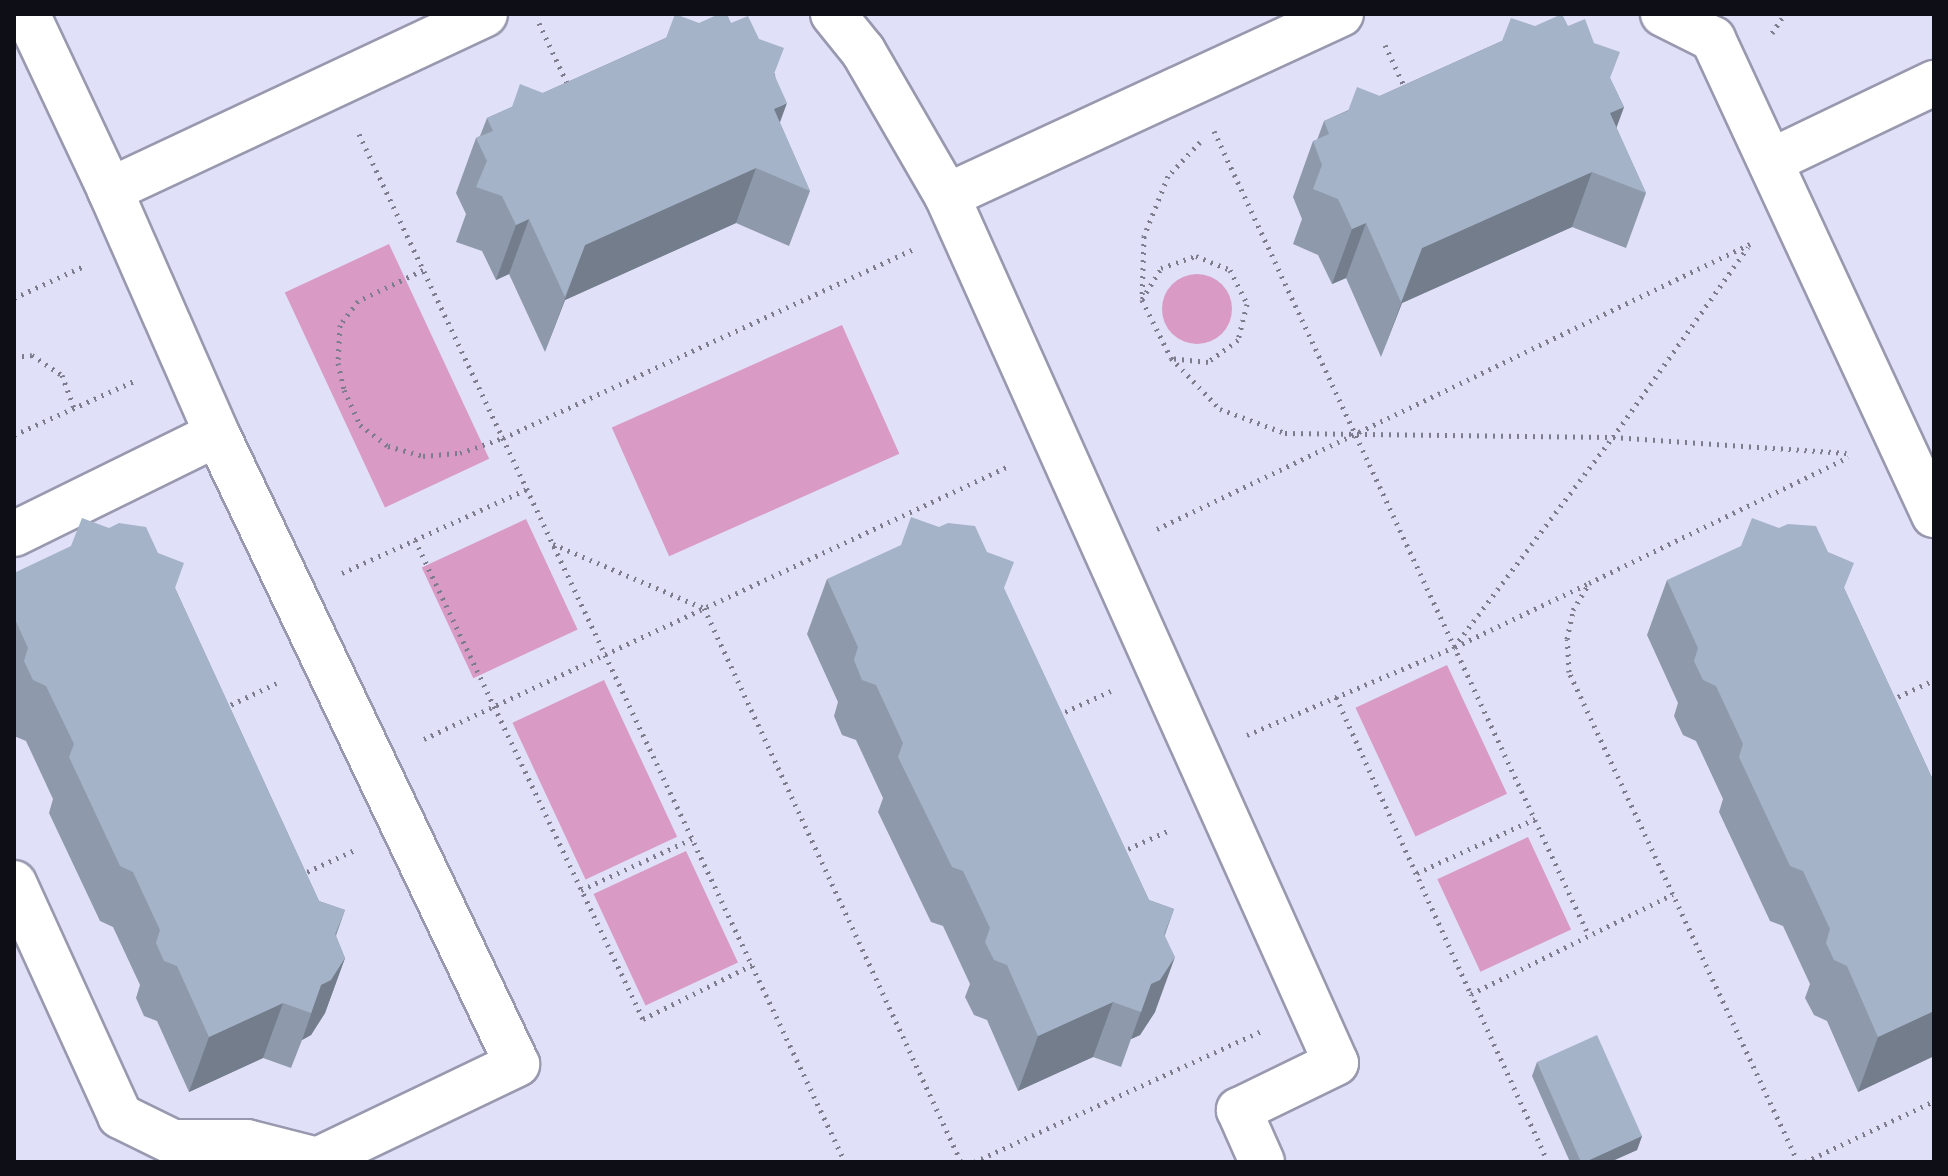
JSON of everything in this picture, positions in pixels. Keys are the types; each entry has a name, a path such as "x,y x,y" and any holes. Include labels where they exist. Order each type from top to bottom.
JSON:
{"lane":[{"path":"14,883 120,1116 173,1142 247,1142 318,1161 517,1064 217,434 110,190 27,14"},
{"path":"110,190 485,14"},
{"path":"833,14 863,51 954,212 1336,1063 1239,1110 1262,1162"},
{"path":"954,212 1192,83 1341,14"},
{"path":"1663,14 1713,39 1934,515"},
{"path":"1771,161 1934,83"},
{"path":"14,534 217,434"}],"path":[{"path":"535,14 572,94"},
{"path":"1383,41 1408,96"},
{"path":"335,83 845,1162"},
{"path":"1192,83 1589,936"},
{"path":"1198,755 1454,647 1855,453 1613,437 1285,433 1220,409 1171,358 1142,300 1144,236 1168,176 1213,129"},
{"path":"1454,647 1613,437 1751,244 1790,203"},
{"path":"423,270 358,301 340,325 338,363 344,390 360,425 388,446 423,456 460,453 503,438 954,212"},
{"path":"14,298 133,243"},
{"path":"1107,553 1751,244"},
{"path":"1142,300 1161,268 1196,256 1230,270 1247,304 1238,340 1208,362 1171,358"},
{"path":"14,357 32,355 62,375 74,408"},
{"path":"14,435 184,359"},
{"path":"374,762 1058,443"},
{"path":"294,596 527,489"},
{"path":"415,540 643,1019 752,965"},
{"path":"553,544 704,608 961,1162"},
{"path":"1589,583 1573,610 1567,639 1569,672 1798,1162"},
{"path":"218,711 325,661"},
{"path":"1051,718 1159,669"},
{"path":"1883,704 1934,680"},
{"path":"1336,697 1548,1162"},
{"path":"1114,855 1221,807"},
{"path":"1417,873 1535,819"},
{"path":"296,877 405,827"},
{"path":"581,890 692,839"},
{"path":"1471,994 1673,894"},
{"path":"974,1162 1312,1009"},
{"path":"1805,1162 1934,1101"}],"shaded area":[{"path":"389,244 489,459 385,507 285,293"},
{"path":"1197,274 1222,284 1232,309 1222,334 1197,344 1172,334 1162,309 1172,284"},
{"path":"842,325 899,454 669,556 612,427"},
{"path":"526,519 578,630 473,678 422,568"},
{"path":"1447,665 1507,794 1415,836 1355,708"},
{"path":"604,680 677,837 586,879 512,723"},
{"path":"1528,837 1571,929 1480,972 1437,879"},
{"path":"686,851 738,962 646,1006 594,894"}],"building":[{"path":"675,14 699,23 719,14 727,14 731,23 748,16 759,39 784,48 774,74 787,103 774,109 810,191 756,168 585,245 565,297 529,219 516,225 502,196 476,187 487,161 476,138 493,131 487,118 512,107 520,84 543,93 666,38"},
{"path":"1562,14 1568,26 1585,19 1594,43 1620,52 1610,78 1624,107 1610,113 1646,193 1592,172 1422,248 1401,302 1366,223 1352,229 1338,199 1313,189 1322,165 1313,141 1329,134 1324,121 1348,111 1357,87 1380,96 1502,41 1511,18 1535,26"},
{"path":"911,517 939,527 948,523 975,526 987,552 1014,562 1004,588 1149,900 1174,909 1164,934 1175,957 1160,980 1151,984 1141,1012 1113,1002 1038,1036 1007,965 994,960 985,942 990,928 963,871 952,867 898,757 903,743 876,685 862,680 854,660 858,647 827,579 901,545"},
{"path":"82,518 109,528 119,523 146,527 158,553 184,563 175,588 319,901 345,910 335,934 345,958 331,980 321,985 311,1013 283,1003 209,1037 177,966 164,961 156,943 160,930 133,872 120,866 69,757 74,744 46,686 33,680 24,661 28,648 14,617 14,573 71,546"},
{"path":"1752,518 1779,528 1788,524 1816,526 1828,552 1854,563 1844,588 1934,782 1934,1011 1878,1037 1847,966 1834,960 1826,943 1830,929 1803,871 1790,866 1739,757 1743,744 1716,686 1703,680 1694,661 1698,648 1667,580 1741,546"},
{"path":"1597,1035 1642,1136 1581,1162 1537,1062"}]}
